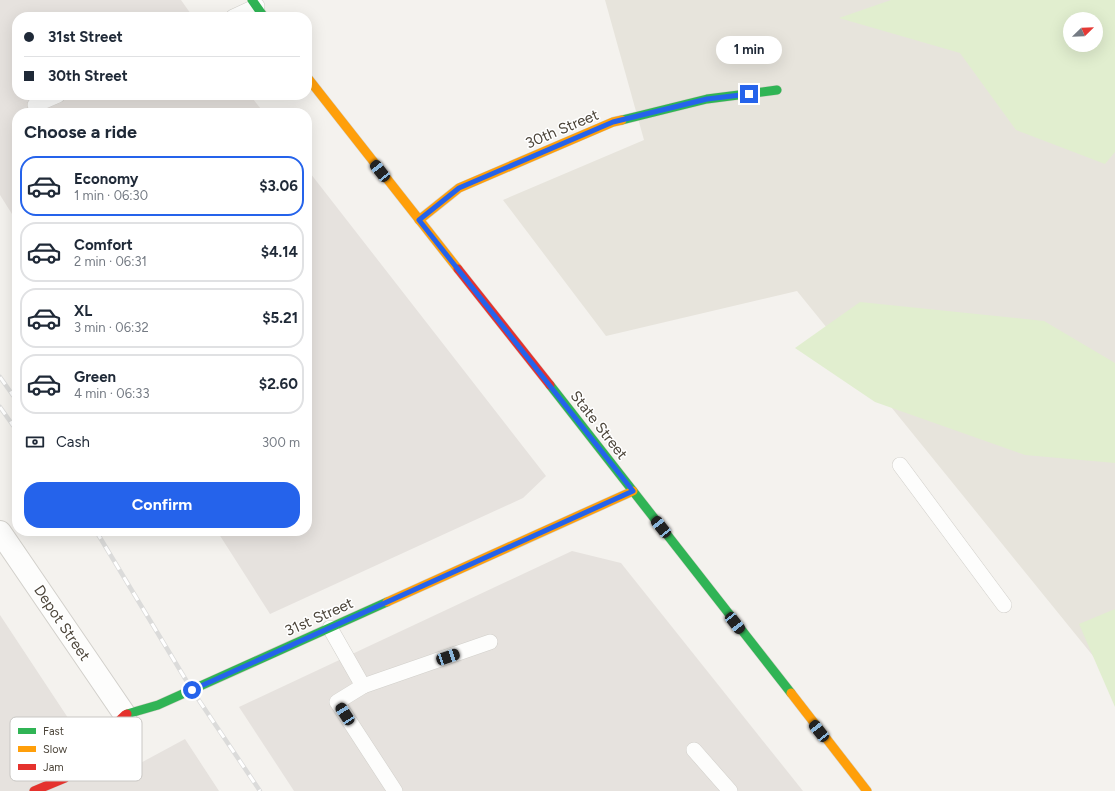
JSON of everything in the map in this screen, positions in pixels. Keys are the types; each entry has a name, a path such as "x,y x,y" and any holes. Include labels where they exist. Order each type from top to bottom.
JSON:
{"street":[{"name":"State Street","path":"312,83 867,791"},
{"name":"30th Street","path":"419,220 459,188 613,122 707,99 777,90"},
{"name":"31st Street","path":"125,715 158,705 633,491"},
{"name":"Depot Street","path":"0,532 125,715"},
{"name":"31st Street","path":"34,791 58,781"}],"lane":[{"path":"247,12 258,8"},
{"path":"36,108 35,106 48,100"},
{"path":"900,465 1004,605"},
{"path":"330,628 363,686"},
{"path":"395,791 337,702 363,686 490,642"},
{"path":"694,750 730,791"}],"shaded area":[{"path":"0,0 181,0 189,12 12,12 12,100 254,100 260,108 12,108 12,214 0,195"},
{"path":"605,0 1115,0 1115,683 797,291 606,336 503,200 644,140"},
{"path":"312,175 546,476 523,498 270,614 220,536 312,536"},
{"path":"572,551 621,563 803,791 294,791 239,707"},
{"path":"0,615 67,717 10,717 10,781 142,781 142,762 185,739 219,791 0,791"}],"green space":[{"path":"891,0 1115,0 1115,152 1105,164 1016,130 960,53 839,18"},
{"path":"860,302 1044,321 1115,363 1115,463 1025,455 875,402 795,348"},
{"path":"1115,609 1115,707 1079,624"}],"railway":[{"path":"0,377 12,394"},
{"path":"0,407 12,424"},
{"path":"99,536 192,690 260,791"}],"traffic: fast":[{"path":"252,0 260,12"},
{"path":"622,120 707,99 777,90"},
{"path":"550,385 791,693"},
{"path":"127,714 158,705 387,602"}],"traffic: slow":[{"path":"312,83 458,269"},
{"path":"419,220 459,188 613,122 622,120"},
{"path":"387,602 633,491"},
{"path":"791,693 867,791"}],"traffic: jam":[{"path":"458,269 550,385"},
{"path":"123,717 127,714"},
{"path":"34,791 58,781"}],"route":[{"path":"192,690 633,491 419,220 459,188 613,122 707,99 749,94"}]}
